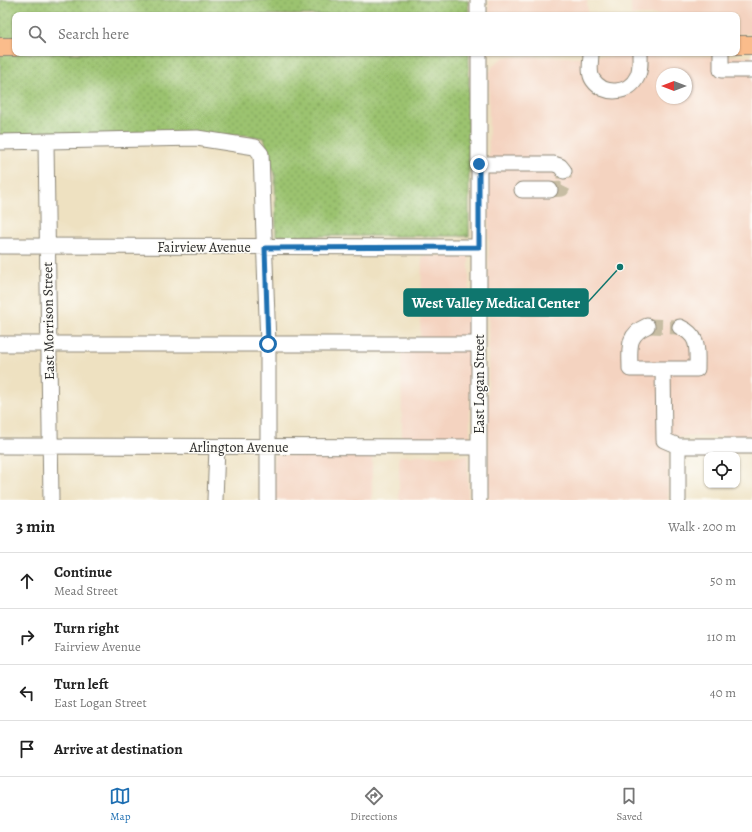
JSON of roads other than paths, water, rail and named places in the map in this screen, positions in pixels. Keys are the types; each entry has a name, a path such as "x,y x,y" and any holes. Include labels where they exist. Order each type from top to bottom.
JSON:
{"main road":[{"path":"740,45 752,44"},
{"path":"0,47 12,47"}],"street":[{"path":"478,0 478,12"},
{"name":"East Logan Street","path":"478,56 479,500"},
{"path":"591,56 592,80 598,86 613,91 623,90 631,86 637,78 640,70 640,56"},
{"path":"721,56 721,70 752,70"},
{"path":"0,142 197,138 255,147 261,154 268,344 268,500"},
{"name":"East Morrison Street","path":"46,142 46,246 51,500"},
{"path":"479,164 554,164 560,166 564,171"},
{"path":"522,190 550,190"},
{"name":"Fairview Avenue","path":"0,246 265,248 479,247"},
{"path":"522,307 562,307"},
{"path":"648,326 638,330 633,336 630,347 630,369 697,369 695,339 690,331 680,327"},
{"path":"0,344 479,344"},
{"path":"663,369 664,440 678,446 752,446"},
{"name":"Arlington Avenue","path":"0,446 479,447"},
{"path":"678,446 678,500"},
{"path":"215,500 217,447"}],"tunnel":[{"path":"550,190 562,189 564,185 564,171"},
{"path":"647,326 680,327"}],"place":[{"name":"West Valley Medical Center","path":"620,267"}]}
